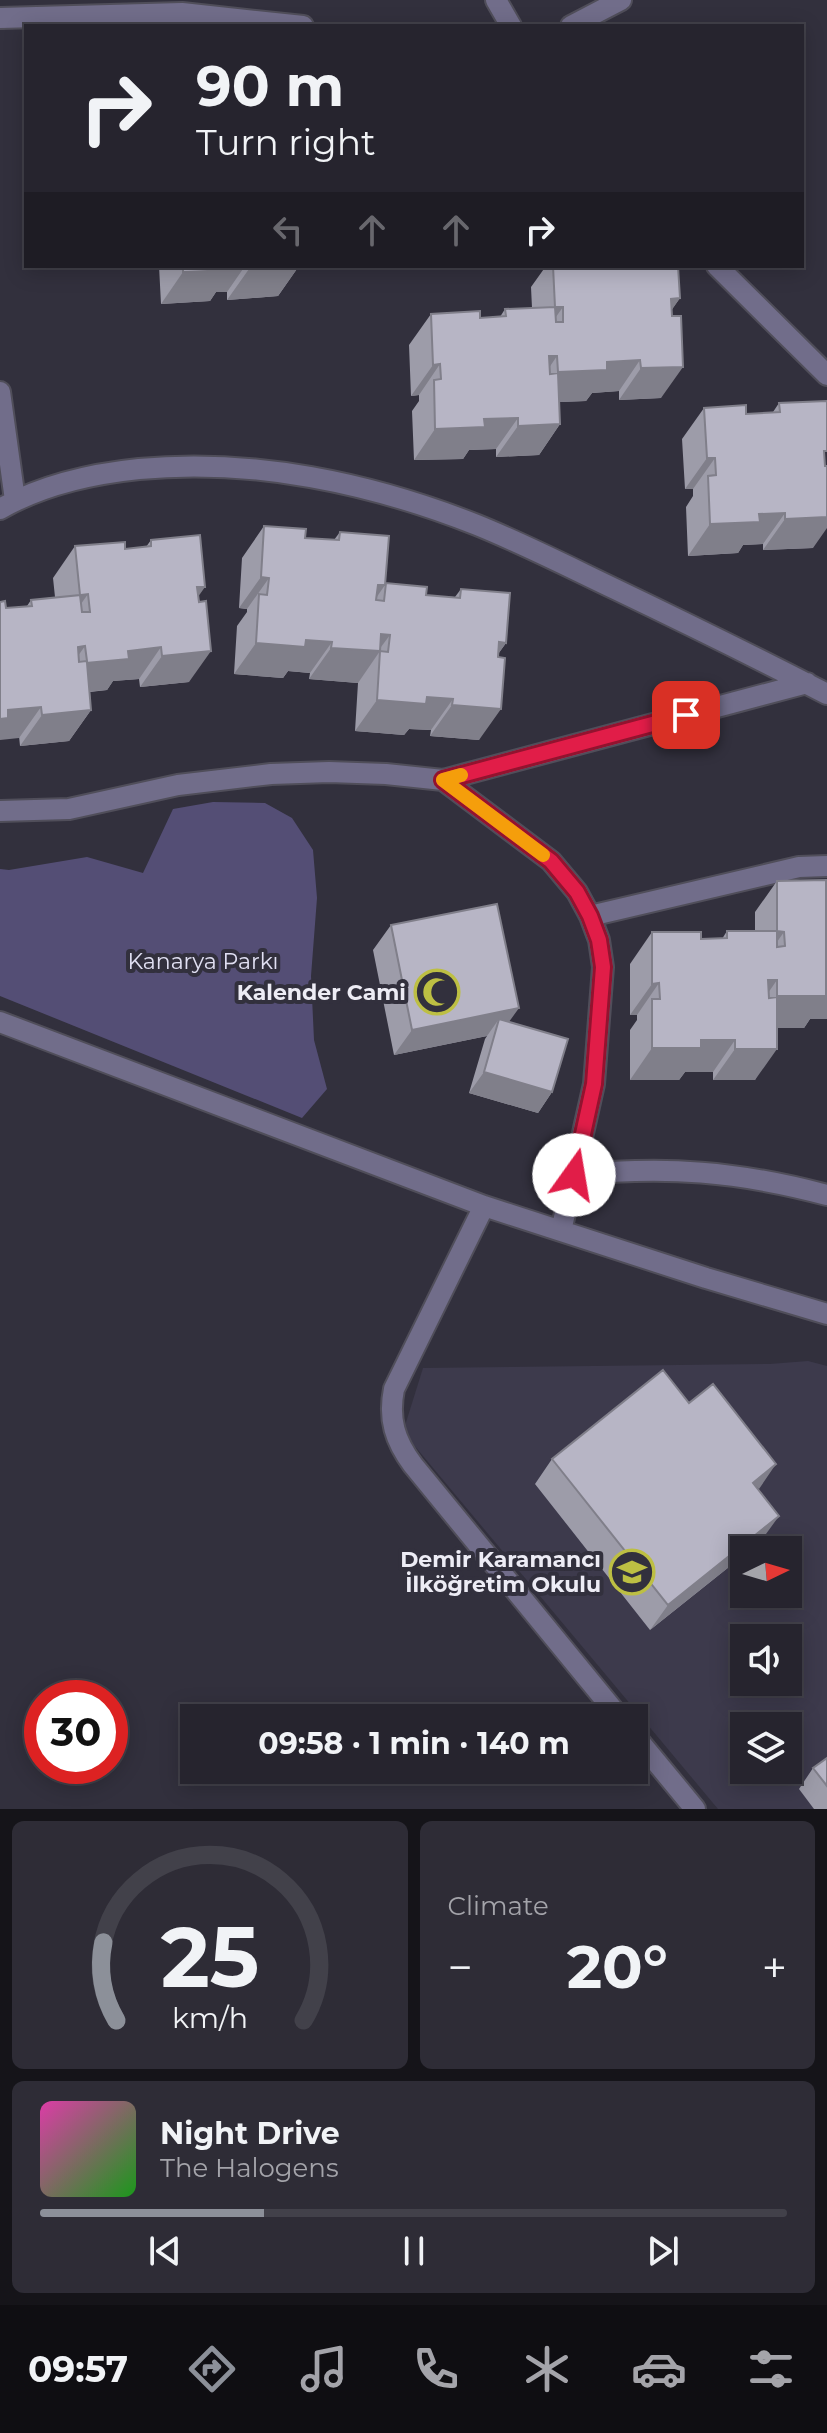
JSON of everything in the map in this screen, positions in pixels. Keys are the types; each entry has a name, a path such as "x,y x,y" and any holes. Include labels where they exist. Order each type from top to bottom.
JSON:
{"street":[{"path":"496,0 510,24"},
{"path":"575,24 621,0"},
{"path":"0,18 182,13 284,24"},
{"path":"719,268 827,375"},
{"path":"0,392 8,505 43,489 82,478 161,467 257,470 304,476 362,489 475,524 528,547 827,694"},
{"path":"0,811 69,809 178,785 271,774 329,772 443,780 807,683"},
{"path":"443,780 551,861 577,892 599,940 603,967 594,1084 561,1231"},
{"path":"590,916 799,867 827,866"},
{"path":"0,1022 484,1206 827,1314"},
{"path":"574,1175 665,1170 724,1173 827,1195"},
{"path":"484,1206 394,1389 391,1404 395,1437 413,1465 609,1704"},
{"path":"648,1752 695,1809"}],"shaded area":[{"name":"Demir Karamancı İlköğretim Okulu","path":"808,1361 827,1366 827,1809 718,1809 648,1725 648,1704 630,1704 403,1432 423,1368"}],"green space":[{"name":"Kanarya Parkı","path":"213,802 265,803 292,818 313,850 317,898 311,976 314,1040 327,1089 302,1118 0,996 0,869 87,857 143,873 173,809"}],"building":[{"path":"183,268 232,268 232,270 183,272"},
{"path":"553,268 678,268 680,298 671,299 672,316 681,316 683,367 641,368 640,360 607,362 607,370 558,372 557,356 549,356 550,374 558,373 560,424 518,426 518,418 484,419 485,427 435,429 434,380 441,379 440,364 433,365 431,314 480,311 480,318 506,316 505,309 555,307","holes":["555,307 563,307 563,322 556,322"]},
{"path":"827,401 827,451 824,451 827,517 785,519 785,513 759,514 760,522 710,524 708,476 716,475 715,458 707,458 704,408 746,405 746,414 780,412 779,403"},
{"path":"264,526 306,529 305,538 339,540 340,532 389,536 385,585 378,585 376,600 384,601 386,583 427,587 426,595 460,598 461,589 510,593 506,643 499,642 498,657 505,658 501,709 452,705 453,699 427,697 426,704 377,700 380,651 331,648 332,642 306,640 305,647 256,643 259,594 267,595 269,578 261,577","holes":["381,634 390,635 388,652 380,651"]},
{"path":"200,535 205,587 197,587 199,602 206,601 211,651 162,656 161,647 128,651 129,659 87,663 91,710 42,715 41,707 8,710 8,718 0,719 0,602 5,601 6,608 32,606 31,600 80,595 75,546 125,542 125,549 151,546 151,540","holes":["88,594 90,612 82,612 80,595","85,646 87,661 79,662 78,647"]},
{"path":"826,880 826,996 777,996 777,980 768,980 769,998 777,997 777,1049 735,1049 735,1040 701,1040 701,1048 652,1048 652,999 660,999 659,983 652,984 652,932 701,932 701,939 727,938 727,931 777,931 777,881","holes":["777,931 784,932 785,946 777,947"]},
{"name":"Kalender Cami","path":"497,904 519,1008 412,1030 391,925"},
{"path":"499,1019 568,1039 552,1092 484,1072"},
{"path":"663,1370 689,1403 713,1384 776,1464 753,1483 779,1516 754,1536 730,1536 730,1555 668,1605 552,1459"},
{"path":"827,1758 827,1786 813,1768"}],"slow traffic":[{"path":"461,775 443,780 543,855"}],"place":[{"name":"Kalender Cami","path":"437,992"},
{"name":"Demir Karamancı İlköğretim Okulu","path":"632,1572"}],"route":[{"path":"574,1175 594,1084 603,967 599,940 590,916 565,875 490,813 443,780 686,715"}]}
